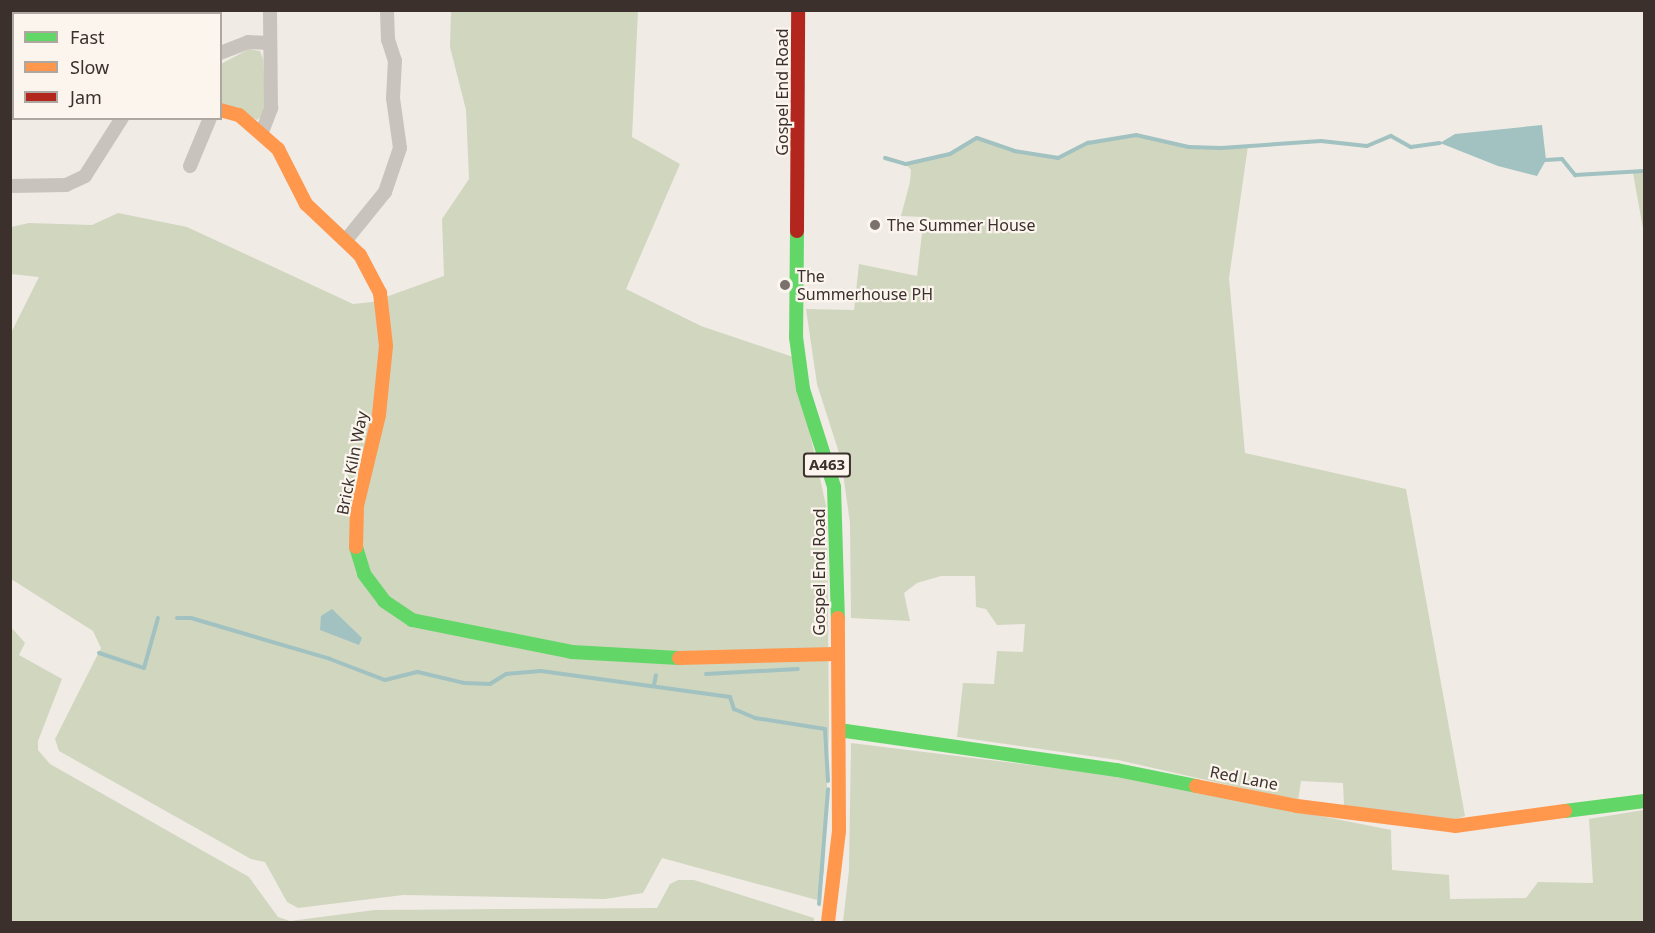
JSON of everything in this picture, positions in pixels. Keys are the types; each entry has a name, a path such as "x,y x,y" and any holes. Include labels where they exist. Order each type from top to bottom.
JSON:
{"street":[{"path":"262,132 271,118 268,43 270,10"},
{"path":"346,240 385,192 400,148 393,98 395,61 388,40 387,10"},
{"name":"Gospel End Road","path":"798,10 796,337 803,389 834,487 838,527 836,654 839,831 828,922"},
{"path":"222,52 248,42 268,43"},
{"name":"Brick Kiln Way","path":"222,111 239,115 262,132 278,149 306,204 326,226 346,240 373,274 384,318 379,415 357,506 356,542 364,574 384,601 412,620 446,629 572,652 666,658 836,654"},
{"path":"10,186 66,185 85,176 121,120"},
{"path":"190,166 209,120"},
{"name":"Red Lane","path":"839,730 1117,770 1297,806 1455,826 1644,801"}],"green space":[{"path":"451,11 638,11 632,137 680,164 626,289 701,326 793,357 827,510 829,730 824,871 817,900 662,858 643,893 605,899 403,895 298,908 287,902 265,862 251,859 59,751 55,739 101,648 93,631 11,579 10,335 39,277 11,274 11,227 29,223 92,225 118,213 187,227 353,304 372,302 444,276 442,219 469,179 466,110 450,47"},
{"path":"249,49 260,51 263,59 266,112 257,120 222,104 222,63"},
{"path":"1136,135 1189,147 1248,146 1229,278 1245,453 1406,489 1465,816 1453,820 1344,806 1343,783 1301,781 1298,801 1118,760 957,737 963,683 994,684 997,651 1023,652 1025,624 997,625 986,609 976,607 975,576 941,576 917,583 904,593 910,621 851,618 850,523 841,459 817,384 806,309 854,310 859,264 917,276 924,217 901,216 910,182 911,170 906,164 950,154 977,138 1014,151 1058,158 1088,143"},
{"path":"1644,171 1644,234 1633,173"},
{"path":"10,626 25,643 19,655 62,679 38,741 38,750 50,764 249,877 278,917 290,921 375,910 657,908 670,884 678,880 694,880 814,918 814,922 11,922"},
{"path":"851,743 1119,776 1391,830 1392,870 1449,875 1450,899 1526,898 1538,882 1593,883 1589,819 1644,810 1644,922 843,922 849,870"}],"water":[{"path":"1542,125 1546,160 1537,176 1498,166 1440,143 1455,134"},
{"path":"332,609 362,638 359,645 320,630 321,616"}],"waterway":[{"path":"885,158 906,164 950,154 977,138 1014,151 1058,158 1088,143 1136,135 1189,147 1221,148 1321,141 1367,146 1391,136 1411,147 1440,143"},
{"path":"1546,160 1562,159 1575,175 1644,171"},
{"path":"99,653 144,668 158,618"},
{"path":"177,618 191,618 330,659 385,680 418,672 464,683 490,684 506,674 541,671 730,697 734,709 755,718 825,729 828,781"},
{"path":"706,674 798,669"},
{"path":"654,685 656,675"},
{"path":"819,904 828,789"}],"traffic: fast":[{"path":"797,231 796,337 803,389 834,487 838,618"},
{"path":"356,547 364,574 384,601 412,620 572,652 679,658"},
{"path":"839,730 1117,770 1196,786"},
{"path":"1565,811 1644,801"}],"traffic: slow":[{"path":"222,111 239,115 278,149 306,204 360,255 380,293 386,346 379,415 357,506 356,547"},
{"path":"828,922 839,831 838,618"},
{"path":"679,658 836,654"},
{"path":"1196,786 1297,806 1455,826 1565,811"}],"traffic: jam":[{"path":"797,231 798,10"}],"place":[{"name":"The Summer House","path":"875,225"},
{"name":"The Summerhouse PH","path":"785,285"}]}
